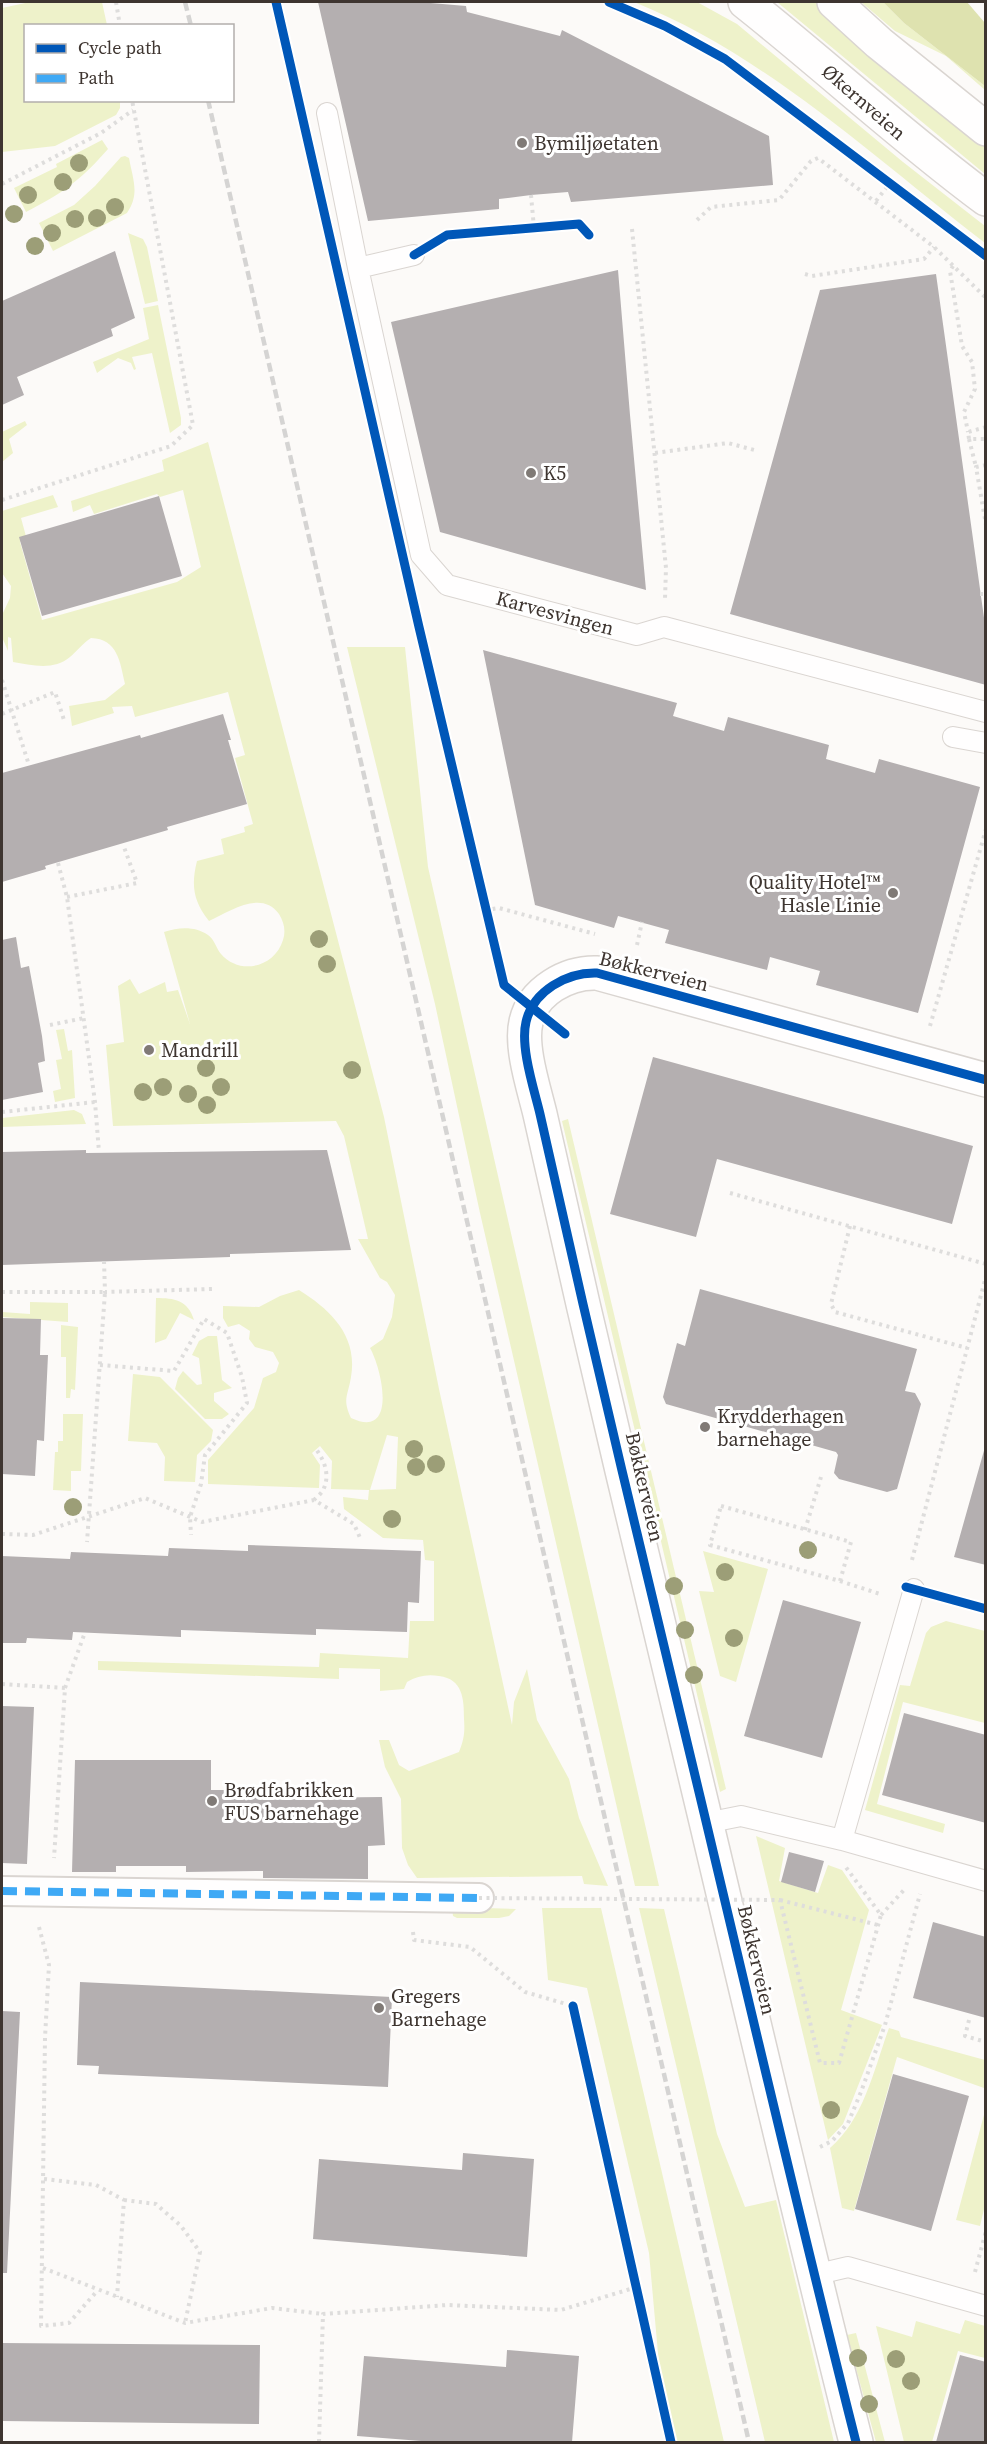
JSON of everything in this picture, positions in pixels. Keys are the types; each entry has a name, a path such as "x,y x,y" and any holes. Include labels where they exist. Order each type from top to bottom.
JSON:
{"street":[{"name":"Økernveien","path":"745,2 791,38 910,142 986,199"},
{"path":"834,2 879,43 986,129"},
{"name":"Bøkkerveien","path":"856,2442 706,1823 524,1040 526,1022 531,1008 542,994 562,979 582,972 597,973 986,1080"},
{"path":"27,1891 479,1898"}],"lane":[{"name":"Karvesvingen","path":"327,114 358,268 422,555 447,585 637,635 664,627 986,712"},
{"path":"358,268 414,255"},
{"path":"952,737 986,743"},
{"path":"842,1840 910,1588"},
{"path":"706,1823 741,1816 842,1840 986,1881"},
{"path":"814,2275 848,2267 976,2304"}],"path":[{"path":"116,2 120,24"},
{"path":"2,500 171,446 193,425 132,102"},
{"path":"2,184 101,133 133,110"},
{"path":"697,220 711,207 779,200 811,161 818,158 934,247 986,298"},
{"path":"876,201 887,180 899,190"},
{"path":"531,195 534,228"},
{"path":"414,255 447,236 579,224 589,235"},
{"path":"632,229 666,568 664,627"},
{"path":"805,274 812,276 924,259 934,247"},
{"path":"953,266 950,272 962,346 972,362 975,389 964,412 986,525"},
{"path":"968,432 986,427"},
{"path":"969,439 986,439"},
{"path":"655,453 728,443 758,451"},
{"path":"976,467 986,465"},
{"path":"2,680 28,762"},
{"path":"2,714 55,692 64,720"},
{"path":"921,1062 986,829"},
{"path":"67,897 137,883 124,847"},
{"path":"58,863 67,897 96,1102 99,1152"},
{"path":"483,900 488,920"},
{"path":"50,1025 84,1018"},
{"path":"2,1112 96,1102"},
{"path":"730,1193 986,1264"},
{"path":"850,1226 831,1304 835,1312 967,1348"},
{"path":"87,1542 87,1516 105,1292 104,1262"},
{"path":"840,1581 851,1542 721,1506 710,1545 888,1596 910,1588 986,1276"},
{"path":"2,1292 212,1289"},
{"path":"99,1365 174,1371 204,1319 227,1333 242,1377 247,1403 205,1455 201,1484 190,1517 191,1535"},
{"path":"2,1534 33,1535 145,1498 202,1522 314,1500 324,1489 326,1469 325,1461 316,1449"},
{"path":"805,1530 820,1477"},
{"path":"314,1500 354,1524 361,1540"},
{"path":"84,1635 65,1688 27,1891 49,1965 45,2038 41,2326 69,2323 98,2290"},
{"path":"2,1684 65,1688"},
{"path":"780,1900 820,2063 839,2063 881,1915 927,1865"},
{"path":"819,2147 832,2141 848,2123 861,2092 885,2025 927,1865"},
{"path":"845,1866 881,1915"},
{"path":"408,1897 414,1940 470,1947 525,1992 573,2006 576,2017"},
{"path":"479,1898 780,1900 878,1925"},
{"path":"969,2020 965,2036 986,2042"},
{"path":"44,2178 96,2185 124,2200 156,2204 181,2226 200,2252 185,2323"},
{"path":"117,2298 124,2200"},
{"path":"976,2304 986,2231"},
{"path":"43,2268 185,2323 272,2308 322,2314 447,2305 561,2310 638,2287"},
{"path":"635,2276 640,2298"},
{"path":"319,2442 322,2314"}],"green space":[{"path":"30,2 102,2 107,24 24,24 24,102 120,102 116,115 55,146 2,152 2,8"},
{"path":"634,2 697,2 737,24 903,162 985,226 985,243 860,143 774,79 729,50 682,24"},
{"path":"777,2 817,2 900,76 985,145 985,174"},
{"path":"861,2 883,2 904,23 985,86 985,90 946,56 895,31"},
{"path":"883,2 967,2 985,23 985,86 904,23"},
{"path":"102,140 108,149 80,178 26,212 14,188 57,167 56,164"},
{"path":"121,157 129,158 134,187 133,199 127,213 53,251 39,223 74,205"},
{"path":"128,233 143,239 147,247 158,301 145,304"},
{"path":"158,305 181,418 181,425 170,433 152,353 132,357 136,369 134,370 131,363 118,358 97,373 93,362 149,339 143,308"},
{"path":"25,421 27,425 9,439 13,453 2,462 2,432"},
{"path":"208,442 384,1117 439,1389 512,1725 514,1702 527,1669 537,1720 569,1779 579,1818 608,1886 584,1884 582,1876 417,1878 408,1865 402,1848 401,1799 385,1767 379,1740 389,1740 399,1765 409,1771 459,1752 464,1732 462,1697 457,1686 447,1678 435,1675 422,1676 407,1682 404,1689 380,1691 380,1669 339,1668 339,1679 98,1670 98,1661 319,1667 320,1653 408,1658 410,1621 434,1621 434,1561 425,1560 423,1540 383,1538 344,1509 343,1497 368,1500 369,1490 331,1489 332,1461 320,1446 312,1453 320,1465 319,1488 208,1484 208,1460 254,1408 263,1378 276,1372 279,1363 273,1352 255,1347 249,1339 250,1331 239,1324 228,1327 223,1318 223,1306 259,1307 280,1296 299,1290 322,1306 340,1326 346,1337 352,1362 346,1398 351,1418 366,1422 375,1419 381,1411 382,1385 370,1348 383,1339 392,1317 395,1295 387,1282 380,1278 358,1239 368,1239 344,1136 336,1121 113,1126 106,1045 124,1042 118,986 130,979 139,994 165,982 167,992 178,990 190,1024 164,932 187,928 203,932 210,937 221,954 229,961 247,966 265,962 273,957 279,949 284,933 279,914 272,907 263,903 235,908 209,921 200,907 195,892 194,878 197,861 224,854 221,839 245,832 244,827 253,824 235,758 245,755 228,692 135,717 132,706 112,707 114,713 72,726 69,706 105,700 125,684 119,660 112,647 100,639 91,638 64,661 50,666 35,665 13,662 11,638 8,637 8,651 2,637 2,615 10,598 11,586 2,573 2,511 53,495 58,507 21,518 27,540 20,542 42,620 177,582 201,567 183,490 160,497 157,494 94,514 90,505 73,512 71,501 164,471 162,460","holes":["387,1435 398,1437 396,1489 370,1490"]},
{"path":"347,647 405,647 428,867 659,1886 635,1886 480,1213 435,1004"},
{"path":"64,1029 68,1051 72,1050 75,1098 55,1102 53,1091 61,1089 56,1060 62,1059 56,1030"},
{"path":"74,1110 82,1114 86,1124 2,1127 2,1118"},
{"path":"568,1119 726,1789 720,1792 562,1121"},
{"path":"156,1298 184,1304 194,1320 180,1313 166,1339 155,1343"},
{"path":"30,1302 68,1303 68,1322 2,1317 2,1312 30,1314"},
{"path":"61,1325 78,1327 75,1390 71,1389 70,1398 66,1398 66,1357 61,1357"},
{"path":"208,1336 217,1336 222,1380 232,1388 214,1393 214,1401 229,1414 222,1419 205,1419 175,1389 183,1371 197,1385 202,1384 199,1358 192,1355 199,1341"},
{"path":"133,1374 160,1377 213,1430 211,1441 197,1455 195,1482 164,1481 165,1457 157,1443 128,1441"},
{"path":"63,1414 83,1414 81,1471 71,1471 71,1491 53,1490 55,1452 58,1452 58,1441 63,1441"},
{"path":"703,1551 768,1569 736,1682 720,1676 699,1591 714,1592"},
{"path":"946,1621 985,1631 985,1723 903,1702 877,1804 945,1824 943,1833 865,1810 900,1685 910,1686 926,1633 931,1627"},
{"path":"756,1836 785,1848 779,1881 818,1893 828,1865 842,1870 869,1910 841,2010 882,2025 843,2124 828,2140"},
{"path":"452,1907 516,1909 509,1916 499,1918 457,1918 453,1916"},
{"path":"542,1908 601,1908 724,2442 666,2442 649,2253 587,1988 548,1980"},
{"path":"639,1908 664,1909 717,2134 745,2207 776,2200 834,2442 765,2442"},
{"path":"889,2028 899,2031 901,2037 985,2060 985,2092 984,2088 897,2057 854,2211 842,2208 830,2148 842,2136 860,2108"},
{"path":"985,2111 985,2205 980,2226 956,2220"},
{"path":"965,2320 985,2326 985,2358 958,2351 932,2442 904,2442 876,2326 912,2337 916,2321 960,2334"},
{"path":"856,2333 885,2442 876,2442 847,2335"}],"building":[{"path":"318,2 419,2 466,6 467,12 560,36 562,30 769,136 773,185 571,202 568,192 531,195 499,199 499,209 368,221"},
{"path":"115,251 135,318 111,329 113,336 17,377 24,395 2,405 2,301"},
{"name":"K5","path":"618,270 646,590 440,532 391,322"},
{"path":"936,274 986,632 986,685 730,614 820,290"},
{"path":"159,496 182,576 42,616 19,537"},
{"path":"483,650 677,703 673,716 724,731 728,717 829,745 826,759 875,773 879,759 980,787 918,1013 816,985 820,971 770,957 767,970 665,943 669,930 618,916 614,928 535,905"},
{"path":"223,714 231,740 228,740 247,804 167,827 168,830 45,866 46,869 2,882 2,773 140,735 141,738"},
{"path":"16,937 21,968 29,966 42,1036 45,1061 38,1063 43,1092 2,1100 2,940"},
{"path":"653,1057 973,1146 952,1224 717,1159 696,1237 610,1214"},
{"path":"86,1150 86,1153 327,1150 351,1250 2,1265 2,1152"},
{"path":"700,1289 917,1349 905,1391 915,1393 921,1404 897,1489 887,1492 839,1479 834,1473 838,1455 836,1452 666,1404 663,1397 677,1343 685,1346"},
{"path":"2,1318 41,1319 40,1355 48,1355 44,1441 37,1440 35,1476 2,1474"},
{"path":"986,1447 986,1565 954,1557"},
{"path":"248,1545 421,1551 419,1603 408,1602 407,1632 316,1629 316,1635 181,1630 181,1637 73,1632 72,1640 27,1638 26,1643 2,1643 2,1556 70,1559 71,1552 168,1556 169,1548 248,1551"},
{"path":"783,1600 861,1622 822,1758 744,1736"},
{"path":"2,1706 34,1707 27,1864 2,1863"},
{"path":"904,1713 986,1735 986,1823 882,1795"},
{"path":"75,1760 211,1760 211,1790 294,1790 294,1798 382,1797 385,1845 368,1846 368,1879 263,1878 263,1871 186,1872 186,1866 116,1866 116,1872 72,1872"},
{"path":"789,1852 824,1861 815,1892 781,1882"},
{"path":"933,1922 986,1937 986,2018 913,1998"},
{"path":"80,1982 392,1997 388,2087 98,2074 99,2066 77,2065"},
{"path":"2,2011 20,2012 7,2273 2,2273"},
{"path":"893,2074 969,2096 931,2231 855,2209"},
{"path":"463,2153 534,2159 527,2257 313,2239 319,2159 462,2170"},
{"path":"2,2343 260,2345 259,2424 2,2421"},
{"path":"507,2350 579,2356 572,2442 434,2442 357,2436 364,2356 506,2367"},
{"path":"960,2355 986,2362 986,2442 936,2442"}],"railway":[{"path":"185,2 190,24"},
{"path":"208,102 749,2442"}],"marked path":[{"path":"2,1891 479,1898"}],"cycle path":[{"path":"276,2 419,627 504,985 565,1034"},
{"path":"609,2 665,26 725,59 986,256"},
{"path":"414,255 447,235 579,224 589,235"},
{"path":"856,2442 798,2207 528,1068 525,1043 526,1022 536,1001 553,986 574,976 597,973 986,1080"},
{"path":"906,1587 986,1609"},
{"path":"573,2006 671,2442"}],"place":[{"name":"Bymiljøetaten","path":"522,143"},
{"name":"K5","path":"531,473"},
{"name":"Quality Hotel™ Hasle Linie","path":"893,893"},
{"name":"Mandrill","path":"149,1050"},
{"name":"Krydderhagen barnehage","path":"705,1427"},
{"name":"Brødfabrikken FUS barnehage","path":"212,1801"},
{"name":"Gregers Barnehage","path":"379,2008"}]}
